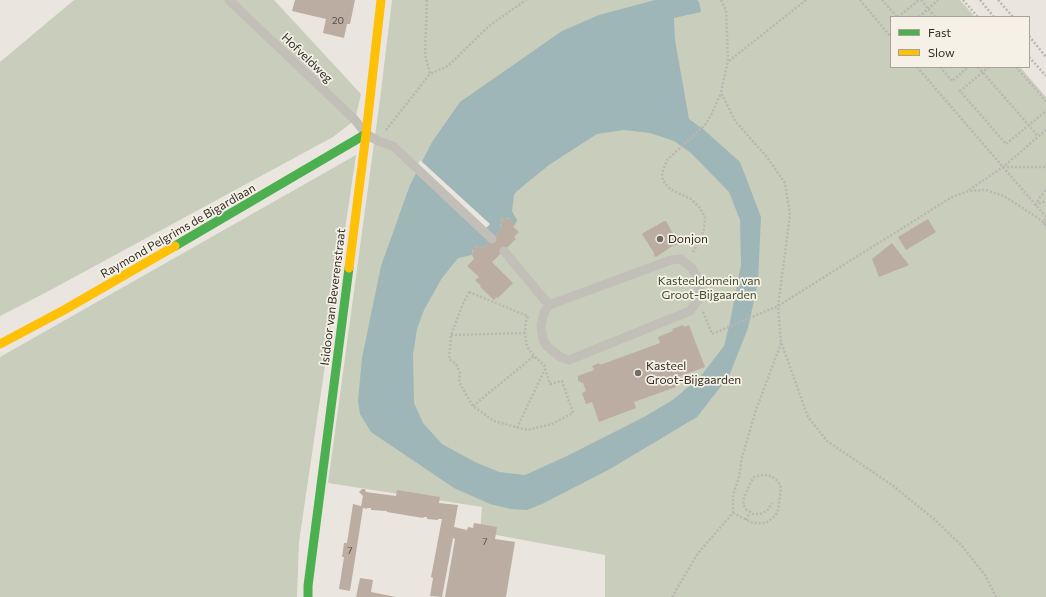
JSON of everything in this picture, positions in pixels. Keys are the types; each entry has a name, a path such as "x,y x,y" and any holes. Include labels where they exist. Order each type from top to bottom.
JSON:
{"street":[{"name":"Isidoor van Beverenstraat","path":"308,597 308,586 366,134 381,0"},
{"name":"Raymond Pelgrims de Bigardlaan","path":"0,344 64,310 296,177 366,134"}],"lane":[{"name":"Hofveldweg","path":"229,0 355,120 366,134"},
{"path":"366,134 378,141 392,146 492,239"},
{"path":"504,251 549,305"},
{"path":"681,259 685,262 692,268 699,283 699,299 690,312 570,360 560,358 547,346 544,340 541,325 544,313 549,305 671,260 681,259"}],"path":[{"path":"427,0 426,55 430,74"},
{"path":"378,141 430,74 448,66 489,26 526,0"},
{"path":"685,262 700,240 704,229 705,218 700,208 691,199 670,189 663,180 662,173 667,160 705,125 721,92 728,61 726,10 721,0"},
{"path":"728,61 806,0"},
{"path":"860,0 890,35"},
{"path":"882,0 897,16"},
{"path":"899,16 920,0 934,16"},
{"path":"920,16 938,0"},
{"path":"963,0 977,16"},
{"path":"980,0 993,16"},
{"path":"998,0 1012,16"},
{"path":"1030,37 1046,56"},
{"path":"1030,58 1046,76"},
{"path":"918,68 1046,217 1046,227"},
{"path":"941,68 952,81 967,68"},
{"path":"979,68 1038,136"},
{"path":"988,68 960,91 1006,144 1046,111"},
{"path":"1017,68 1046,101"},
{"path":"721,92 735,121 766,156 785,183 790,215 778,306 781,342 808,417 827,441 892,485 934,519 963,547 984,575 996,597"},
{"path":"699,299 712,334 778,306 952,197 969,190 1003,167 1046,130"},
{"path":"1003,167 1046,167"},
{"path":"1035,205 1046,189"},
{"path":"969,190 986,190 1004,196 1045,223"},
{"path":"1035,205 1046,201"},
{"path":"469,292 528,316 525,333 528,347 534,356 544,365 550,384 562,381 572,414 552,424 527,430 494,421 473,406 459,382 460,373 456,364 449,359 451,335 469,292"},
{"path":"451,335 542,333"},
{"path":"672,597 698,553 733,513 733,495 739,477 742,457 756,410 781,342"},
{"path":"473,406 547,346"},
{"path":"517,428 545,369"},
{"path":"733,513 753,523 766,523 775,516 778,510 781,488 778,481 771,476 763,475 754,477 744,498 743,504 746,509 753,514 760,514 767,511 772,503"},
{"path":"746,520 750,512"}],"green space":[{"path":"74,0 274,0 361,94 355,120 333,137 0,316 0,62"},
{"name":"Kasteeldomein van Groot-Bijgaarden","path":"392,0 960,0 974,16 890,16 890,68 1021,68 1046,97 1046,597 605,597 605,555 480,532 482,507 328,483"},
{"path":"356,155 299,542 297,597 0,597 0,357"}],"water":[{"path":"655,0 697,0 699,2 701,12 674,18 675,40 689,119 703,129 740,162 761,217 758,282 748,328 729,376 697,417 610,469 542,504 527,510 511,509 490,504 454,488 371,432 360,414 358,401 362,358 381,266 410,185 432,142 460,102 562,31 599,15","holes":["624,130 650,133 674,141 691,153 729,192 740,220 741,265 724,346 701,376 674,399 644,417 567,456 525,475 499,472 475,462 442,444 423,423 414,403 413,355 417,329 424,310 442,278 458,258 472,255 472,250 475,247 479,246 483,248 502,229 500,225 502,219 508,218 515,225 517,220 512,211 514,195 549,165 597,134"]}],"pier":[{"path":"420,160 490,224 481,233 415,172"}],"building":[{"path":"295,0 355,0 350,24 347,24 344,38 323,33 326,19 292,11"},
{"path":"504,218 510,219 515,225 513,227 519,232 514,237 516,239 492,262 513,283 494,300 480,287 481,286 475,280 479,277 467,266 474,259 472,255 473,248 479,246 483,248 502,229 500,223"},
{"path":"928,219 936,232 906,250 898,237"},
{"name":"Donjon","path":"666,221 678,243 656,257 642,234"},
{"path":"892,243 909,265 879,277 872,259"},
{"name":"Kasteel Groot-Bijgaarden","path":"683,325 684,327 689,325 705,367 673,379 676,387 634,402 636,408 599,422 592,402 586,404 582,393 586,391 583,383 578,381 578,376 594,370 592,366 599,363 600,365 660,343 658,337"},
{"path":"362,489 365,489 366,492 396,496 397,490 440,497 439,503 458,505 454,527 467,530 468,527 473,528 474,523 497,527 495,539 515,542 506,597 445,597 455,539 453,538 442,597 430,596 433,578 431,577 442,519 427,519 427,517 423,518 387,511 371,510 371,508 363,508 350,591 339,589 344,557 342,557 344,543 347,543 353,504 361,506 363,496 359,492"},
{"path":"360,578 373,580 371,592 396,597 356,597"}],"traffic: fast":[{"path":"175,246 366,134"},
{"path":"308,597 308,586 349,268"}],"traffic: slow":[{"path":"349,268 381,0"},
{"path":"0,344 64,310 175,246"}],"place":[{"name":"Donjon","path":"660,239"},
{"name":"Kasteel Groot-Bijgaarden","path":"638,373"}]}
